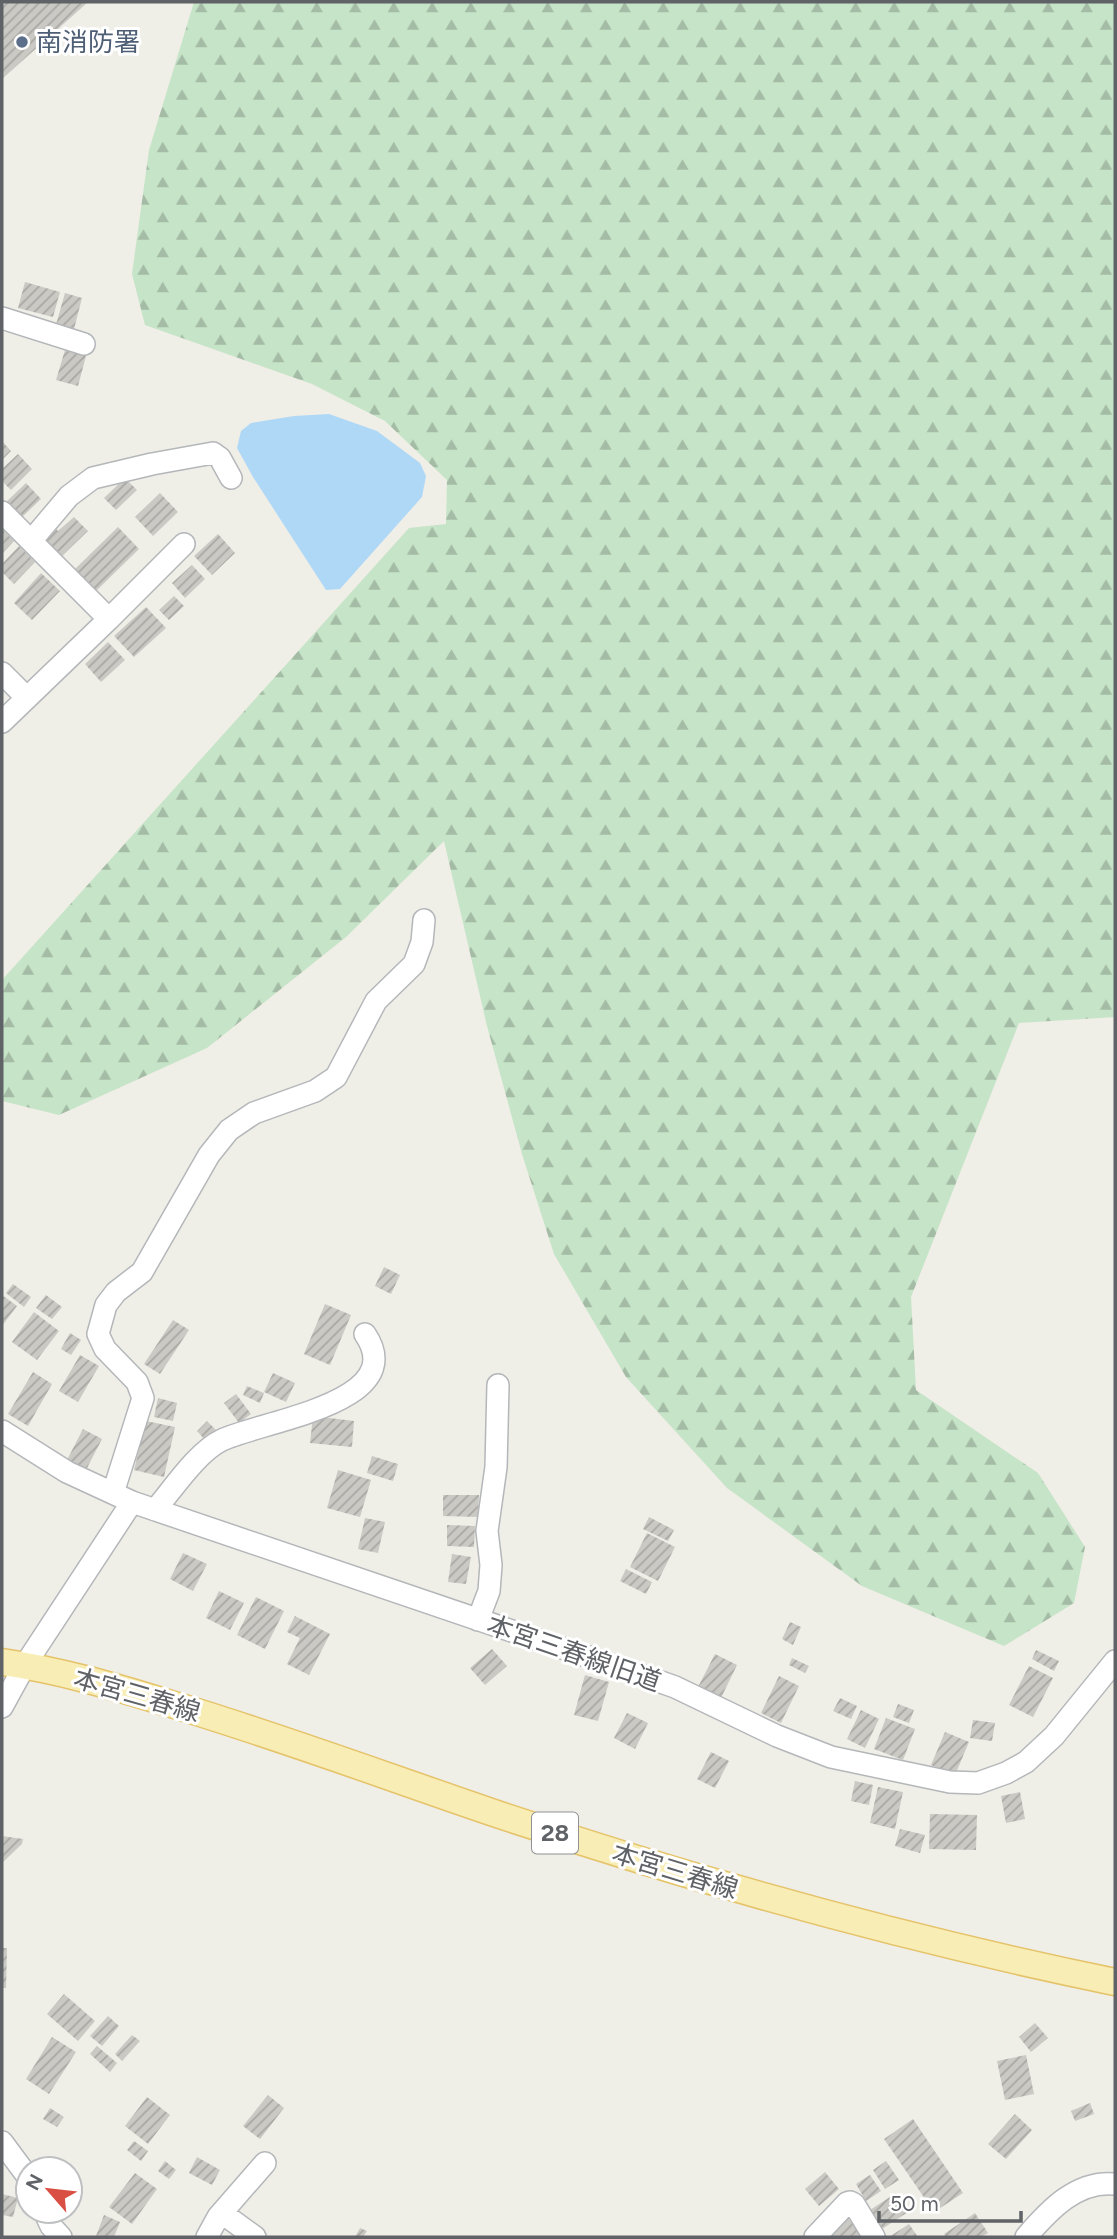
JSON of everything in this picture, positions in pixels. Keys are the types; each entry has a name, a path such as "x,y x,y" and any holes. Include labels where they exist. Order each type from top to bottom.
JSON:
{"main road":[{"name":"本宮三春線","path":"13,1663 119,1688 219,1718 581,1842 738,1890 990,1956 1115,1982"}],"street":[{"path":"2,318 85,344"},
{"path":"31,541 69,496 93,478 213,453 220,458 231,478"},
{"path":"2,512 109,619"},
{"path":"2,722 184,544"},
{"path":"2,673 27,698"},
{"path":"2,1707 13,1663 123,1498 143,1398 137,1382 105,1349 98,1334 106,1305 116,1292 142,1272 209,1155 229,1130 254,1113 315,1091 336,1077 376,1001 414,964 422,942 424,920"},
{"path":"155,1510 191,1467 222,1440 338,1400 363,1385 374,1368 376,1355 365,1334"},
{"path":"478,1620 489,1591 491,1565 487,1531 496,1467 498,1385"},
{"name":"本宮三春線旧道","path":"2,1432 67,1472 155,1510 675,1687 754,1725 831,1757 950,1782 978,1783 1026,1762 1054,1736 1115,1661"},
{"path":"2,2142 14,2158"},
{"path":"207,2237 222,2213 265,2163"},
{"path":"1026,2237 1060,2202 1083,2187 1115,2184"},
{"path":"815,2237 850,2202 855,2204 874,2237"},
{"path":"222,2213 256,2237"}],"green space":[{"path":"194,2 1115,2 1115,1017 1019,1023 911,1297 916,1390 1038,1473 1085,1547 1074,1603 1004,1646 862,1586 727,1488 626,1377 554,1254 522,1154 487,1026 444,841 346,937 207,1048 59,1115 2,1101 2,980 409,528 446,524 447,480 385,421 312,384 145,325 132,274 149,150"}],"water":[{"path":"329,414 377,431 420,463 426,476 422,497 340,589 326,590 237,448 241,431 251,423"}],"building":[{"name":"南消防署","path":"6,2 88,2 2,79 2,6"},
{"path":"25,282 60,292 53,317 18,308"},
{"path":"65,293 82,298 73,333 55,328"},
{"path":"65,350 86,356 78,386 56,380"},
{"path":"2,441 11,451 2,460"},
{"path":"18,454 32,469 11,490 2,481 2,469"},
{"path":"125,478 137,490 116,510 104,498"},
{"path":"26,483 41,499 19,520 4,504"},
{"path":"160,493 178,512 153,536 135,517"},
{"path":"74,517 88,531 59,559 41,539 54,526 58,531"},
{"path":"118,527 139,549 96,591 75,569"},
{"path":"2,529 14,541 2,554"},
{"path":"218,534 235,553 212,575 194,556"},
{"path":"19,546 35,562 14,584 2,572 2,564"},
{"path":"192,565 205,579 185,598 172,583"},
{"path":"41,573 60,591 32,620 14,603"},
{"path":"174,596 184,606 169,620 159,610"},
{"path":"146,607 166,628 134,657 114,636"},
{"path":"108,642 125,660 101,682 85,664"},
{"path":"384,1267 400,1275 391,1294 375,1286"},
{"path":"13,1284 31,1297 24,1307 6,1293"},
{"path":"2,1295 17,1306 2,1326"},
{"path":"46,1295 62,1307 52,1319 36,1308"},
{"path":"325,1304 351,1315 330,1365 304,1354"},
{"path":"34,1312 59,1331 37,1360 12,1342"},
{"path":"173,1320 189,1330 160,1374 144,1364"},
{"path":"70,1333 81,1340 71,1355 61,1349"},
{"path":"80,1355 99,1366 78,1402 59,1391"},
{"path":"33,1372 52,1384 28,1426 8,1414"},
{"path":"273,1373 295,1383 286,1402 264,1392"},
{"path":"247,1386 264,1393 260,1403 243,1395"},
{"path":"236,1394 251,1414 239,1423 224,1403"},
{"path":"158,1398 177,1403 173,1421 154,1417"},
{"path":"313,1416 354,1421 352,1447 310,1443"},
{"path":"146,1421 175,1427 164,1477 134,1470"},
{"path":"207,1421 217,1431 206,1441 197,1431"},
{"path":"83,1429 102,1439 86,1470 67,1460"},
{"path":"372,1456 398,1464 393,1481 367,1473"},
{"path":"338,1470 371,1480 360,1517 327,1508"},
{"path":"443,1495 479,1495 478,1517 443,1516"},
{"path":"649,1517 674,1530 668,1541 643,1529"},
{"path":"365,1518 385,1522 378,1553 358,1549"},
{"path":"447,1525 475,1526 474,1547 447,1546"},
{"path":"647,1533 675,1547 658,1581 630,1567"},
{"path":"183,1553 207,1564 193,1591 170,1579"},
{"path":"452,1554 471,1557 466,1584 448,1582"},
{"path":"626,1569 652,1582 646,1594 620,1581"},
{"path":"219,1591 244,1603 230,1630 206,1618"},
{"path":"256,1597 284,1611 265,1649 237,1635"},
{"path":"295,1616 330,1634 309,1675 287,1664 300,1638 287,1632"},
{"path":"790,1622 801,1627 793,1645 782,1639"},
{"path":"492,1649 507,1666 485,1685 470,1668"},
{"path":"1036,1650 1059,1661 1054,1671 1032,1659"},
{"path":"715,1654 737,1665 720,1700 697,1689"},
{"path":"792,1658 809,1666 805,1673 789,1665"},
{"path":"1029,1666 1053,1678 1033,1717 1009,1705"},
{"path":"585,1675 609,1682 598,1721 574,1715"},
{"path":"779,1676 799,1686 781,1723 761,1713"},
{"path":"840,1698 857,1706 851,1719 833,1711"},
{"path":"898,1704 914,1710 909,1723 893,1717"},
{"path":"861,1710 879,1719 865,1748 847,1739"},
{"path":"627,1713 648,1723 635,1749 614,1738"},
{"path":"886,1718 915,1729 903,1760 874,1749"},
{"path":"973,1720 995,1723 992,1741 970,1738"},
{"path":"945,1732 969,1742 955,1775 931,1765"},
{"path":"711,1752 729,1761 715,1788 697,1779"},
{"path":"855,1781 873,1785 869,1805 851,1801"},
{"path":"878,1787 903,1792 895,1829 870,1823"},
{"path":"1020,1792 1025,1819 1006,1823 1001,1796"},
{"path":"930,1814 977,1815 976,1850 929,1849"},
{"path":"900,1829 925,1835 920,1853 895,1846"},
{"path":"2,1836 23,1839 22,1844 2,1863"},
{"path":"2,1948 7,1948 6,1988 2,1988"},
{"path":"64,1994 95,2021 78,2041 47,2014"},
{"path":"108,2016 119,2026 102,2046 90,2036"},
{"path":"1035,2023 1048,2038 1031,2052 1019,2037"},
{"path":"132,2035 140,2041 122,2061 115,2054"},
{"path":"52,2037 76,2052 49,2094 26,2079"},
{"path":"97,2046 117,2063 110,2072 90,2054"},
{"path":"1026,2055 1034,2094 1005,2100 997,2061"},
{"path":"268,2095 284,2108 260,2139 243,2126"},
{"path":"147,2097 170,2115 148,2144 125,2126"},
{"path":"1090,2103 1094,2114 1075,2121 1071,2111"},
{"path":"50,2108 64,2117 57,2127 43,2119"},
{"path":"1015,2114 1032,2130 1006,2159 988,2144"},
{"path":"913,2119 963,2193 934,2212 884,2139"},
{"path":"134,2141 148,2151 141,2161 127,2150"},
{"path":"197,2157 220,2170 212,2185 189,2173"},
{"path":"165,2161 176,2170 169,2179 158,2171"},
{"path":"886,2161 899,2180 885,2189 873,2170"},
{"path":"825,2172 839,2189 819,2206 805,2189"},
{"path":"135,2173 157,2189 132,2224 109,2207"},
{"path":"870,2175 881,2191 866,2201 856,2184"},
{"path":"896,2193 908,2212 882,2229 870,2210"},
{"path":"2,2194 14,2197 13,2217 2,2215"},
{"path":"975,2213 988,2233 981,2237 946,2237 944,2234"},
{"path":"104,2215 120,2222 114,2237 96,2236"},
{"path":"847,2217 864,2237 830,2237 827,2234"},
{"path":"909,2224 918,2237 889,2237"},
{"path":"360,2228 367,2231 363,2237 355,2237"}],"place":[{"name":"南消防署","path":"22,42"}]}
